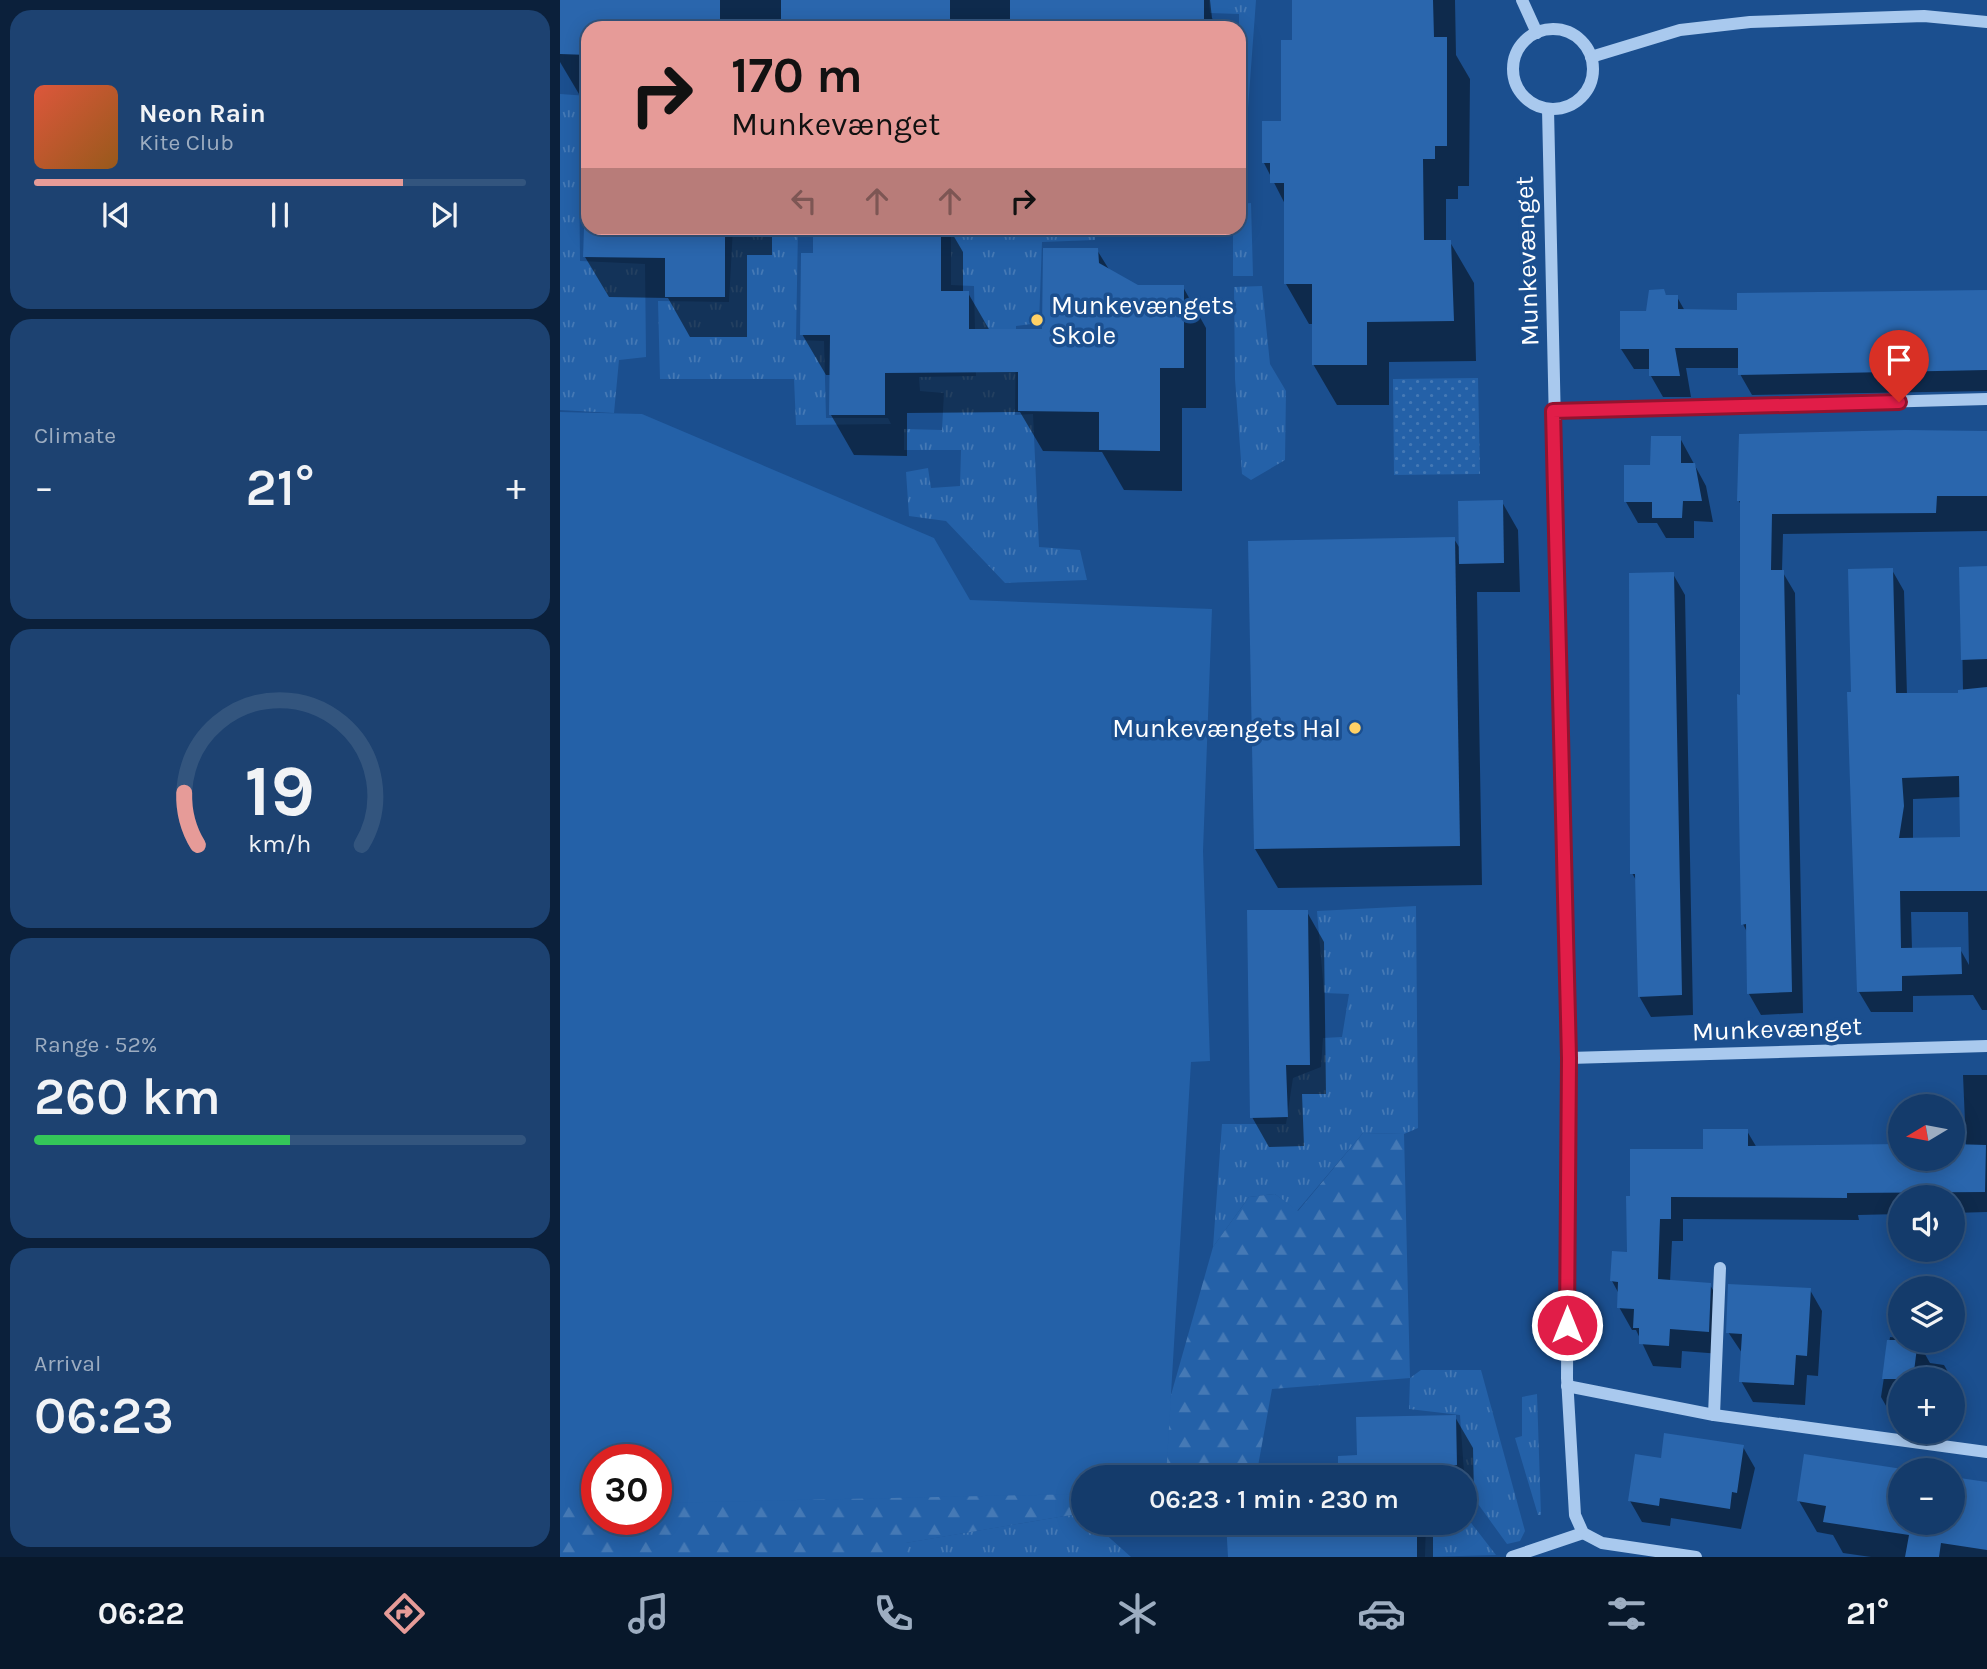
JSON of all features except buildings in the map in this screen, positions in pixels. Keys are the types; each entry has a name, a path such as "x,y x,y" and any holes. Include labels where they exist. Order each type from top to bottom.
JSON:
{"street":[{"path":"1522,0 1537,33"},
{"path":"1591,57 1680,30 1750,22 1924,16 1987,22"},
{"path":"1563,31 1575,36 1591,57 1591,83 1584,95 1561,109 1548,109 1524,98 1514,75 1518,50 1537,33 1563,31"},
{"name":"Munkevænget","path":"1548,109 1569,1058 1567,1386 1575,1516 1583,1533"},
{"path":"1553,411 1987,399"},
{"name":"Munkevænget","path":"1569,1058 1987,1046"},
{"path":"1714,1415 1720,1268"},
{"path":"1567,1386 1714,1415 1987,1452"},
{"path":"1511,1557 1583,1533 1602,1543 1696,1557"}],"green space":[{"path":"1209,0 1256,0 1246,109 1246,21 1239,21 1239,14 1210,13"},
{"path":"560,94 581,96 580,261 645,264 646,357 619,360 614,413 560,410"},
{"path":"1246,203 1251,203 1253,276 1233,276 1233,235 1246,235"},
{"path":"733,235 798,235 796,340 824,341 826,418 888,418 891,424 796,425 794,379 660,379 658,301 729,302"},
{"path":"951,235 1095,235 1095,240 1042,242 1039,323 1016,326 1015,415 1033,414 1039,547 1080,550 1087,580 1005,583 946,521 909,516 906,472 928,468 931,488 960,486 961,450 904,450 904,429 942,430 944,393 920,391 919,377 976,376 974,286 951,285"},
{"path":"1262,286 1270,364 1286,391 1285,460 1251,480 1242,474 1235,379 1234,287"},
{"path":"1478,378 1480,474 1394,475 1393,379"},
{"path":"560,412 642,414 934,538 970,600 1212,609 1203,851 1210,1061 1191,1062 1167,1465 1071,1465 1071,1494 672,1503 672,1444 581,1444 581,1505 560,1505"},
{"path":"1416,906 1418,1128 1404,1134 1363,1133 1297,1211 1275,1194 1249,1197 1213,1247 1222,1124 1286,1124 1293,1078 1321,1067 1323,1038 1342,1037 1349,994 1324,993 1317,911"},
{"path":"1363,1133 1404,1134 1410,1378 1272,1389 1258,1465 1151,1465 1213,1247 1249,1197 1275,1194 1298,1211"},
{"path":"1421,1370 1481,1370 1525,1531 1520,1541 1507,1544 1477,1503 1477,1465 1464,1465 1460,1415 1409,1409 1410,1378"},
{"path":"1537,1394 1541,1515 1538,1515 1515,1438 1522,1436 1522,1397"},
{"path":"1071,1470 1071,1515 906,1543 906,1557 560,1557 560,1483 581,1482 581,1535 672,1535 672,1476"},
{"path":"1071,1515 1071,1535 1106,1535 1131,1557 906,1557 905,1543"},
{"path":"1477,1530 1496,1555 1425,1557 1426,1535 1477,1535"}],"place":[{"name":"Munkevængets Skole","path":"1037,320"},
{"name":"Munkevængets Hal","path":"1355,728"}],"route":[{"path":"1567,1325 1569,1058 1553,411 1899,402"}]}
